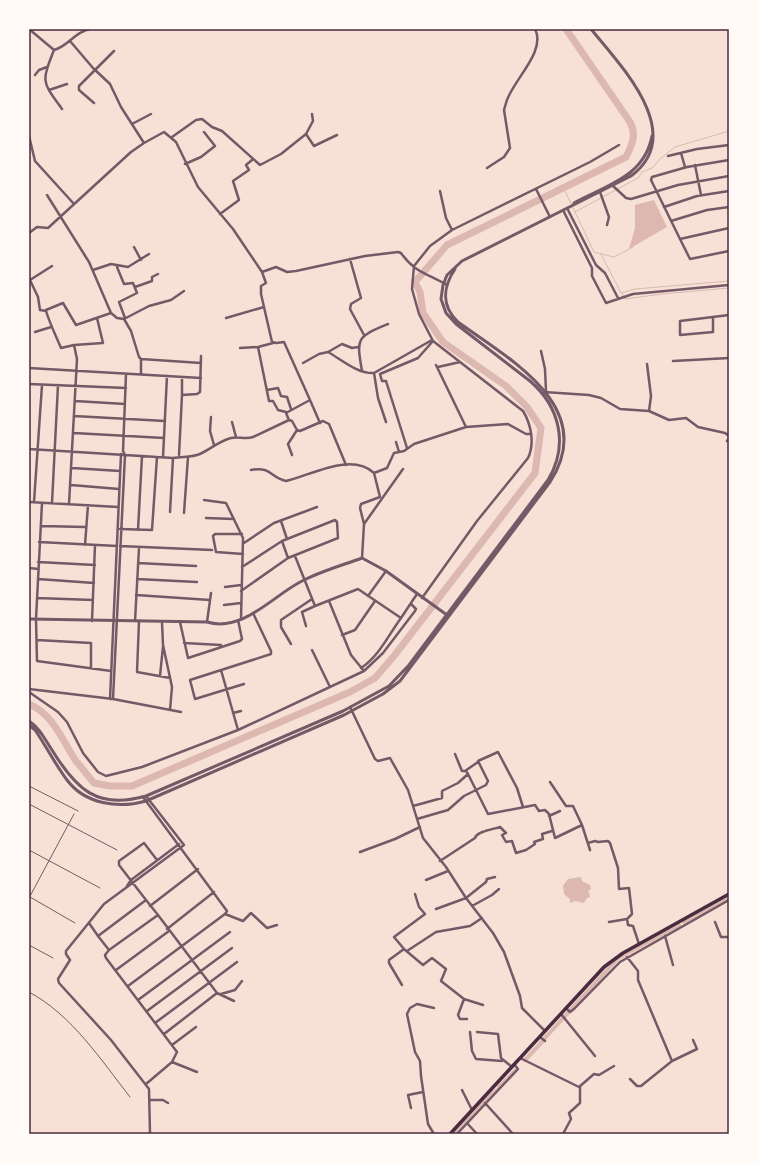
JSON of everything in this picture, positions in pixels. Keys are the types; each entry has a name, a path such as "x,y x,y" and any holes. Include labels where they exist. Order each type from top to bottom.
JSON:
{"main road":[{"path":"450,1134 545,1031 563,1016 566,1008 604,966 639,944 729,894"}],"street":[{"path":"62,110 49,90 44,77 54,50 70,41 78,33 90,29"},
{"path":"487,168 504,157 510,148 504,110 506,103 534,51 538,39 535,29"},
{"path":"570,206 600,192 629,173 641,163 648,151 652,134 650,115 641,95 621,65 591,29"},
{"path":"31,30 54,50"},
{"path":"70,41 95,70 110,84 121,107 144,143"},
{"path":"94,103 78,88 114,51"},
{"path":"35,75 39,70 48,67"},
{"path":"49,90 67,84"},
{"path":"132,124 151,114"},
{"path":"172,137 196,120 202,119 212,127 222,131 252,160 261,165 281,154 306,134 313,122 312,114"},
{"path":"185,164 201,157 215,146 204,132"},
{"path":"29,232 37,227 47,229 144,143 162,133 172,137 176,142 185,164 203,195 220,214 262,272 266,283 261,287 264,307 272,342 274,343"},
{"path":"306,134 314,146 337,135"},
{"path":"29,136 35,161 74,204"},
{"path":"422,598 477,521 528,458 532,446 531,434 524,411 432,341 419,314 412,289 414,266 430,246 452,230 597,158 618,145"},
{"path":"668,156 729,145"},
{"path":"681,153 685,168"},
{"path":"220,214 239,200 233,181 249,170 246,165 252,160"},
{"path":"729,160 695,165 652,177 651,180 690,259 729,251"},
{"path":"695,165 701,195"},
{"path":"612,184 628,199 698,180 729,176"},
{"path":"29,725 39,736 67,781 83,794 94,800 112,804 133,804 147,800 352,712 383,694 400,681 528,506 555,466 560,448 560,432 553,411 544,392 533,378 455,319 449,311 445,299 445,284 462,261 612,184"},
{"path":"536,189 550,217"},
{"path":"440,191 446,218 452,230"},
{"path":"664,206 701,195 729,191"},
{"path":"600,192 609,216 607,225"},
{"path":"46,195 61,216 93,270 111,313 117,318 124,319 149,306 170,300 184,291"},
{"path":"570,206 596,265 605,273 618,298"},
{"path":"671,221 707,210 729,207"},
{"path":"563,210 592,268 593,278 607,303 633,294 729,285"},
{"path":"680,239 729,228"},
{"path":"134,247 141,260"},
{"path":"262,272 276,267 287,272 296,272 350,259 401,252 409,263 417,270 445,284"},
{"path":"93,270 109,264 117,267 128,267 149,254"},
{"path":"350,259 360,298 351,304 350,309 364,335"},
{"path":"52,266 29,279 38,297 40,310 46,310 63,303 76,325 111,313"},
{"path":"117,267 124,284 132,282 135,287 136,294 119,302 124,319 131,331 139,357 141,358 141,375"},
{"path":"135,287 152,281 152,277 158,274"},
{"path":"226,318 264,307"},
{"path":"46,310 51,327 61,348 74,345 103,343 97,318"},
{"path":"713,318 713,332 680,335 680,321 729,315"},
{"path":"362,371 358,347 364,335 388,324"},
{"path":"35,332 51,327"},
{"path":"328,352 368,374 374,373 432,341"},
{"path":"406,448 386,381 382,381 380,374 418,358 432,341"},
{"path":"240,348 258,347 284,342 320,423"},
{"path":"302,363 319,354 328,352 342,344 352,348 358,347"},
{"path":"69,504 77,359 74,345"},
{"path":"258,347 269,401 273,401 278,410 286,412 310,400"},
{"path":"541,351 544,368 544,392"},
{"path":"182,395 199,393 201,356"},
{"path":"141,358 201,363"},
{"path":"673,361 729,358"},
{"path":"460,362 437,366 466,427"},
{"path":"647,364 651,396 649,411"},
{"path":"29,368 201,378"},
{"path":"374,373 378,398 386,422"},
{"path":"119,529 119,489 121,454 123,451 124,436 126,374"},
{"path":"163,457 166,376"},
{"path":"179,455 182,377"},
{"path":"29,384 126,388"},
{"path":"34,502 42,385"},
{"path":"52,503 58,385"},
{"path":"266,390 278,388 281,396 287,397 291,409"},
{"path":"544,392 589,395 601,398 620,409 649,411 669,420 686,418 699,427 725,432 729,436"},
{"path":"75,401 125,404"},
{"path":"286,412 289,420 292,421 297,430"},
{"path":"74,416 165,421"},
{"path":"211,417 210,431 214,445"},
{"path":"29,449 173,458 179,455 188,456 200,454 214,445 236,437 247,439 289,420"},
{"path":"232,422 236,437"},
{"path":"297,430 303,430 320,423 326,422 329,424 346,465"},
{"path":"374,473 387,468 392,455 406,448 466,427 508,424 516,427 526,434 531,434"},
{"path":"292,455 288,444 297,430"},
{"path":"74,432 164,438"},
{"path":"396,442 399,452"},
{"path":"111,699 118,546 125,455 123,451"},
{"path":"138,530 142,456"},
{"path":"184,513 188,456"},
{"path":"119,529 152,530 157,457"},
{"path":"170,512 173,458"},
{"path":"251,470 265,469 286,481 346,465 362,465 374,473 380,497 361,504 360,508 364,524 362,558"},
{"path":"72,468 120,471"},
{"path":"364,524 403,470"},
{"path":"70,485 119,489"},
{"path":"180,622 188,658 242,640 239,620 243,554 242,534 225,502 204,500"},
{"path":"29,502 119,506"},
{"path":"42,503 38,562 36,659 39,662 113,671"},
{"path":"85,545 88,505"},
{"path":"243,543 281,521 317,507"},
{"path":"206,518 234,519"},
{"path":"281,521 287,539"},
{"path":"241,591 288,558 338,538 337,522 333,521 282,541 242,568"},
{"path":"41,526 86,527"},
{"path":"242,534 213,535 214,550 218,552 243,554"},
{"path":"282,541 288,558"},
{"path":"39,542 139,548 212,550"},
{"path":"92,621 96,545"},
{"path":"135,621 139,548"},
{"path":"295,556 315,606"},
{"path":"29,619 208,622 218,625 239,620 253,613 304,580 362,558 386,571 447,616"},
{"path":"38,562 94,565"},
{"path":"138,563 196,566"},
{"path":"29,568 38,569"},
{"path":"368,596 386,571"},
{"path":"38,579 94,583"},
{"path":"137,579 197,582"},
{"path":"225,587 241,585"},
{"path":"306,626 302,612 357,589 401,618"},
{"path":"208,622 211,593"},
{"path":"361,668 370,662 379,651 417,594"},
{"path":"136,595 210,600"},
{"path":"38,598 93,600"},
{"path":"290,644 281,627 280,620 312,599"},
{"path":"329,601 351,655 364,671"},
{"path":"342,635 355,630 375,601"},
{"path":"224,605 241,603"},
{"path":"29,690 58,712 67,722 83,753 102,775 106,776 142,766 238,730 364,671 383,653 415,611 416,609 411,604"},
{"path":"244,684 195,699 190,681 270,654 271,651 253,613"},
{"path":"29,721 42,734 70,778 85,791 107,799 128,800 145,796 350,707 381,691 396,679 409,665 447,616"},
{"path":"139,621 137,670 139,673 170,678"},
{"path":"160,676 163,645 162,622"},
{"path":"36,640 91,643 91,668"},
{"path":"184,643 224,645"},
{"path":"163,645 172,687 170,710"},
{"path":"312,650 330,687"},
{"path":"220,670 238,730"},
{"path":"29,690 111,699 181,712"},
{"path":"350,707 375,759 378,761 388,757 392,760 408,790 423,838 482,918 504,952 520,996 522,1008 545,1031"},
{"path":"233,714 241,711"},
{"path":"465,771 478,762 499,753 517,788 523,807"},
{"path":"455,754 462,771 465,771 468,774 490,815 535,805 539,811 547,811 552,831 556,838 582,825"},
{"path":"417,819 448,810 464,796 486,786 488,781 478,762"},
{"path":"413,806 442,798 442,791 458,783 468,774"},
{"path":"550,782 566,806 573,806 582,825 590,850"},
{"path":"145,796 214,892 226,914 243,921 251,913 268,928 277,925"},
{"path":"549,816 560,811"},
{"path":"360,852 395,839 420,827"},
{"path":"440,861 475,838 478,834 495,828 500,827 506,833 502,835 506,842 512,841 516,853 526,850 535,844 534,842 544,840 542,834 552,831"},
{"path":"588,843 595,841 608,841 610,843 618,868 619,888 627,888 629,890 632,914 627,918 609,922"},
{"path":"157,860 144,843 119,860 119,865 217,994"},
{"path":"127,886 131,880 180,843"},
{"path":"150,1134 150,1090 111,1040 59,981 59,976 70,960 66,952 104,904 182,846"},
{"path":"150,906 198,869"},
{"path":"426,880 448,871"},
{"path":"436,909 466,898 486,882 487,879 495,876"},
{"path":"472,906 492,895 499,889"},
{"path":"116,970 214,892"},
{"path":"415,894 419,908 425,914 394,937 406,950 423,964 432,958 446,969 441,980 464,999 483,1004"},
{"path":"98,936 146,900"},
{"path":"566,1008 570,1012 611,970 627,957 729,900"},
{"path":"128,986 226,914"},
{"path":"146,1084 172,1062 177,1052 105,956 109,950 158,915"},
{"path":"402,985 389,963 389,960 436,932 470,926 482,918"},
{"path":"627,918 629,926 633,926 639,944"},
{"path":"680,922 683,926"},
{"path":"715,922 722,937 729,937"},
{"path":"89,923 109,950"},
{"path":"138,1000 230,932"},
{"path":"665,936 673,965"},
{"path":"147,1011 232,948"},
{"path":"627,957 638,971 638,980 672,1061"},
{"path":"155,1023 237,962"},
{"path":"164,1034 217,994 233,992 242,981"},
{"path":"221,994 234,1001"},
{"path":"464,999 458,1015 460,1019 467,1019"},
{"path":"434,1008 417,1004 410,1008 407,1014 416,1053 420,1061 428,1124 434,1134"},
{"path":"563,1016 595,1056"},
{"path":"172,1045 196,1027"},
{"path":"457,1134 518,1067 502,1061 476,1059 472,1051 470,1032"},
{"path":"477,1032 494,1033 499,1035 502,1061"},
{"path":"540,1037 545,1040"},
{"path":"630,1079 637,1086 641,1086 672,1061 697,1049 694,1040"},
{"path":"520,1058 580,1087"},
{"path":"172,1062 197,1072"},
{"path":"563,1134 571,1118 569,1113 580,1103 580,1087 594,1074 600,1075 614,1066"},
{"path":"494,1086 498,1089"},
{"path":"462,1090 472,1110"},
{"path":"411,1108 408,1095 423,1092"},
{"path":"150,1100 163,1100 168,1103"},
{"path":"485,1104 513,1134"},
{"path":"476,1106 480,1109"},
{"path":"467,1123 477,1134"}],"lane":[{"path":"29,786 78,811"},
{"path":"29,804 117,850"},
{"path":"74,814 29,897 75,923"},
{"path":"29,850 100,888"},
{"path":"29,945 53,958"},
{"path":"29,992 48,1004 72,1027 130,1097"}],"shaded area":[{"path":"654,200 667,227 629,249 635,228 635,205"},
{"path":"581,877 582,881 590,885 591,889 587,892 589,892 590,897 587,898 584,903 575,901 570,903 570,899 564,894 563,886 568,879"}],"waterway":[{"path":"29,704 37,708 51,721 76,761 94,783 110,786 132,786 350,692 375,678 394,656 535,473 541,428 527,407 506,386 443,342 423,313 420,292 415,282 447,245 626,157 632,144 633,131 630,122 566,29"},
{"path":"563,187 575,212 638,178 642,172 652,168 661,158 675,147 729,131"},
{"path":"575,212 594,252 614,257 633,247"},
{"path":"601,254 621,293 635,289 729,281"},
{"path":"622,293 625,299 729,288"},
{"path":"684,922 729,897"},
{"path":"545,1038 618,958 679,925"},
{"path":"525,1060 543,1041"},
{"path":"499,1087 516,1070"},
{"path":"479,1106 497,1090"},
{"path":"454,1134 477,1109"}]}
